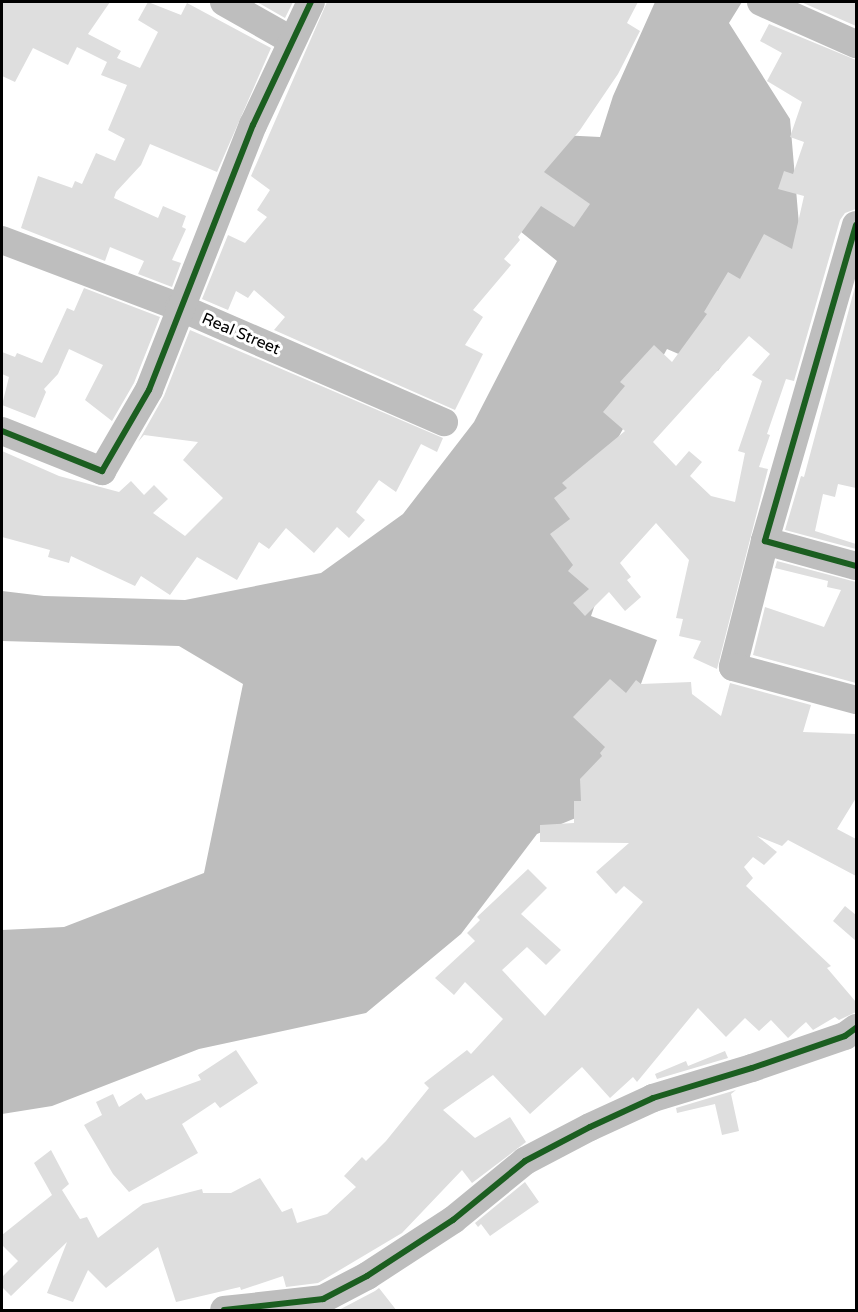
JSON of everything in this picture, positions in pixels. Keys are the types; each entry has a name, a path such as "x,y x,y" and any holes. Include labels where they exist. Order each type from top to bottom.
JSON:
{"street":[{"path":"224,2 291,40"},
{"path":"2,431 102,471 149,390 179,307 291,40 311,2"},
{"path":"761,2 856,44"},
{"path":"856,225 765,541 734,666 856,700"},
{"name":"Real Street","path":"2,240 179,307 444,422"},
{"path":"765,541 856,566"},
{"path":"224,1311 323,1299 367,1276 453,1220 525,1161 590,1127 653,1098 752,1068 845,1036 856,1028"}],"shaded area":[{"path":"655,2 742,2 729,23 790,119 801,248 718,371 667,349 602,467 603,581 591,616 657,640 595,810 537,834 461,934 366,1013 199,1049 52,1106 2,1114 2,930 64,927 204,873 243,684 179,646 2,641 2,591 44,596 185,600 321,573 403,514 474,422 557,261 510,223 560,135 600,137 613,96"}],"building":[{"path":"2,2 110,2 88,34 121,51 117,58 140,68 158,32 138,20 148,2 181,15 187,3 271,48 217,172 150,144 141,165 116,192 114,198 158,218 163,206 186,216 182,227 186,229 172,260 181,263 172,287 138,274 144,261 110,247 105,261 21,228 38,176 72,188 75,181 82,184 96,153 115,161 125,139 108,130 127,85 101,75 107,62 77,47 68,65 33,48 15,82 2,76"},
{"path":"257,2 293,2 285,18"},
{"path":"327,2 638,2 627,23 640,31 618,74 580,130 544,172 590,204 574,227 541,206 518,237 520,240 504,259 511,265 473,310 483,317 465,345 483,354 455,410 274,330 285,317 254,290 248,298 236,291 228,310 202,299 228,235 245,243 267,217 257,210 270,190 251,176"},
{"path":"801,2 856,2 856,26"},
{"path":"769,24 856,60 856,209 845,213 840,220 794,381 786,379 767,434 770,435 759,467 768,469 717,669 693,658 701,641 679,636 683,619 676,618 689,560 656,523 620,563 631,577 627,580 641,597 625,611 609,592 585,616 573,603 589,589 568,571 573,565 550,534 570,519 554,498 567,488 562,483 625,431 603,412 625,386 620,382 654,345 672,362 707,314 704,312 728,272 740,279 764,234 792,249 804,196 778,189 784,171 793,174 804,142 790,137 802,102 767,81 782,53 760,41","holes":["749,336 770,354 752,375 762,381 738,451 745,453 735,502 711,496 690,476 702,462 689,451 676,466 653,442"]},
{"path":"856,283 856,488 838,484 835,497 823,494 815,531 856,544 856,549 785,530 801,476 804,477"},
{"path":"84,288 160,317 134,383 112,421 85,400 103,365 69,349 58,374 44,389 46,392 35,418 2,405 9,377 2,374 2,352 15,357 17,353 42,363 67,308 74,311"},
{"path":"190,330 443,438 437,452 421,444 396,492 379,480 356,512 365,520 349,538 337,527 314,553 286,528 269,549 259,542 237,580 197,557 170,595 141,576 135,586 71,556 69,563 48,557 50,550 2,537 2,451 59,476 119,492 131,481 144,495 154,485 168,499 153,513 185,536 223,498 183,460 198,442 144,435 138,442 164,396"},
{"path":"777,561 856,582 856,683 753,655 765,607 824,627 841,590 827,587 828,581 775,568"},
{"path":"610,679 626,693 636,680 641,684 691,682 692,694 721,716 730,683 811,705 803,732 856,734 856,798 837,829 856,839 856,876 788,840 782,846 757,836 777,852 764,865 753,857 744,867 753,878 746,886 831,966 827,968 856,1002 856,1012 839,1020 835,1017 813,1030 806,1022 788,1038 771,1020 759,1031 745,1018 726,1037 698,1008 637,1082 633,1077 610,1098 582,1067 530,1114 493,1075 443,1110 475,1138 510,1117 526,1142 472,1183 462,1170 402,1233 318,1283 286,1287 283,1276 241,1290 240,1287 176,1302 158,1247 106,1288 88,1270 73,1302 47,1293 67,1242 11,1296 2,1287 2,1277 18,1261 2,1245 2,1235 52,1195 34,1163 51,1150 69,1184 62,1190 80,1219 87,1217 98,1238 143,1204 202,1189 203,1193 231,1193 260,1178 282,1212 292,1208 297,1223 327,1214 356,1187 344,1176 362,1157 366,1161 386,1141 429,1088 424,1083 467,1050 471,1054 503,1019 465,982 454,995 435,978 475,941 467,933 480,920 477,917 528,869 547,888 521,914 561,950 546,965 527,947 502,970 545,1016 643,902 624,886 616,894 596,872 629,843 540,842 540,825 574,823 574,801 581,801 580,779 602,756 600,753 605,747 573,717"},
{"path":"845,906 856,915 856,941 833,921"},
{"path":"236,1050 258,1083 220,1108 215,1102 182,1124 198,1153 129,1192 113,1174 84,1125 102,1115 96,1102 113,1094 119,1107 141,1093 146,1100 201,1080 198,1075"},
{"path":"725,1051 728,1058 657,1079 655,1074 686,1061 688,1066"},
{"path":"736,1090 731,1094 739,1131 722,1135 715,1104 677,1113 676,1108"},
{"path":"525,1182 539,1202 490,1236 481,1224 478,1227 475,1223"},
{"path":"379,1288 397,1311 337,1311 375,1291"}],"cycle path":[{"path":"2,431 102,471 149,390 253,125 311,2"},
{"path":"856,225 765,541 856,566"},
{"path":"224,1310 323,1299 367,1276 453,1220 525,1161 590,1127 653,1098 752,1068 845,1036 856,1028"}]}
